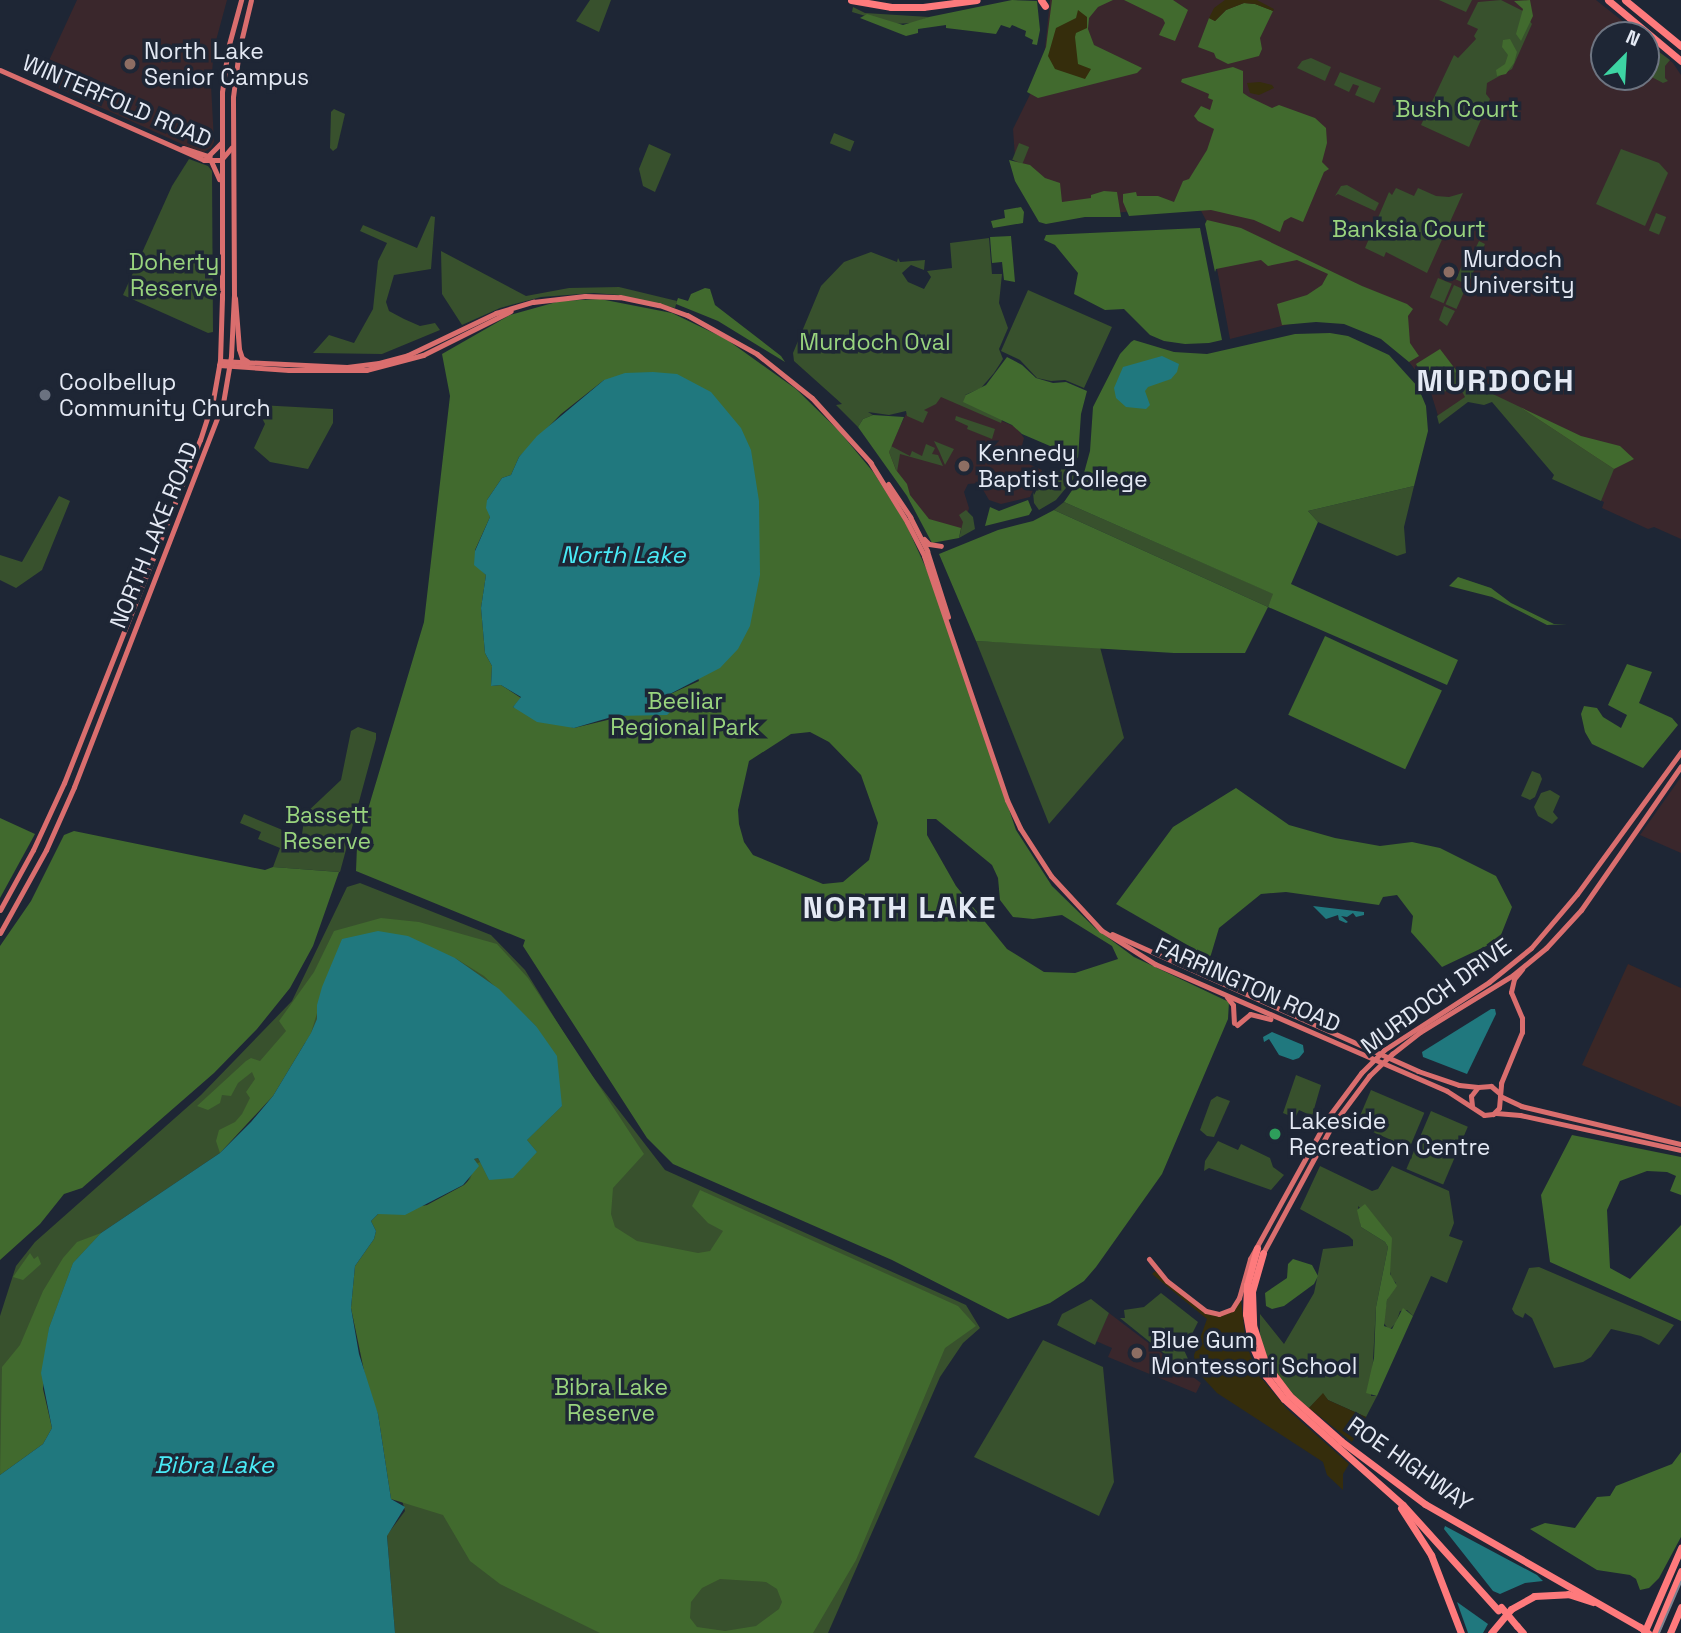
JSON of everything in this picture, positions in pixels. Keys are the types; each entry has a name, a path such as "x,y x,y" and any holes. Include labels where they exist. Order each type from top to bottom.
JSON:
{"highway":[{"path":"856,1 923,7 977,0"},
{"path":"1041,0 1045,6 1047,0"},
{"path":"1608,0 1681,61"},
{"path":"1625,0 1681,46"},
{"name":"ROE HIGHWAY","path":"1260,1251 1254,1280 1253,1325 1261,1352 1281,1386 1340,1441 1434,1510 1643,1631"},
{"name":"ROE HIGHWAY","path":"1260,1251 1245,1302 1248,1332 1257,1360 1280,1395 1415,1517 1516,1628 1524,1633"},
{"path":"1340,1441 1418,1515 1499,1609"},
{"path":"1356,1462 1390,1496 1416,1529 1436,1566 1461,1633"},
{"path":"1491,1633 1516,1605 1534,1596 1554,1593 1587,1599 1643,1631 1681,1548"},
{"path":"1655,1633 1681,1572"},
{"path":"1670,1633 1681,1607"}],"main road":[{"name":"NORTH LAKE ROAD","path":"0,909 33,849 64,783 200,440 213,400 219,363 222,92 228,48 241,0"},
{"name":"NORTH LAKE ROAD","path":"0,933 46,850 74,787 204,458 228,379 234,295 231,148 237,61 251,0"},
{"name":"WINTERFOLD ROAD","path":"0,68 184,152 221,160 231,167"},
{"path":"220,185 209,159 221,143"},
{"name":"WINTERFOLD ROAD","path":"221,160 231,148"},
{"path":"234,295 238,305 239,349 242,358 249,362 302,365"},
{"name":"FARRINGTON ROAD","path":"230,364 359,366 398,358 496,313 547,300 585,296 631,299 659,305 707,325 757,354 794,382 832,418 899,498 930,550 949,624"},
{"name":"FARRINGTON ROAD","path":"219,363 289,370 352,371 401,362 454,340 504,314 547,300"},
{"path":"228,379 241,370 289,370"},
{"name":"FARRINGTON ROAD","path":"870,461 911,531 938,593 1007,800 1020,828 1051,876 1092,920 1130,950 1227,996 1455,1095 1472,1106"},
{"path":"899,498 925,542 941,546"},
{"path":"911,531 921,548 930,550"},
{"path":"930,550 925,554 938,593"},
{"name":"MURDOCH DRIVE","path":"1260,1251 1329,1116 1361,1073 1384,1050 1489,982 1531,948 1577,894 1681,752"},
{"name":"MURDOCH DRIVE","path":"1260,1251 1331,1127 1369,1076 1420,1032 1522,970 1575,917 1681,766"},
{"name":"FARRINGTON ROAD","path":"1092,920 1145,951 1418,1071 1459,1085 1478,1087"},
{"path":"1493,1114 1499,1108 1504,1071 1522,1032 1522,1018 1511,992 1514,979 1522,970"},
{"path":"1227,996 1233,1005 1235,1024 1255,1013 1300,1028"},
{"path":"1320,1028 1317,1031 1341,1042 1344,1048"},
{"path":"1681,1144 1527,1107 1500,1095 1491,1086 1478,1087 1471,1096 1472,1106 1480,1114 1505,1112 1681,1150"},
{"path":"1149,1259 1176,1288 1206,1311 1219,1314 1228,1312 1237,1302 1250,1259 1260,1251"}],"shaded area":[{"name":"North Lake Senior Campus","path":"77,0 227,0 214,48 211,85 214,142 211,148 204,152 195,150 40,80"},
{"name":"Murdoch University","path":"1050,0 1596,0 1622,21 1590,21 1590,91 1660,91 1660,52 1673,63 1681,75 1681,539 1654,527 1648,529 1602,508 1604,502 1555,478 1493,401 1466,400 1439,419 1431,393 1413,367 1400,351 1363,325 1317,317 1230,339 1209,226 1198,205 1040,220 1016,171 1013,129 1043,68"},
{"name":"Kennedy Baptist College","path":"940,395 1016,427 1024,438 1020,453 1027,456 1029,464 1042,470 1030,497 1001,504 989,500 979,483 968,484 964,492 969,508 963,532 928,522 909,498 887,453 906,414 935,404"},
{"path":"1681,777 1681,853 1640,835"},
{"path":"1628,964 1681,988 1681,1107 1582,1065"},
{"name":"Blue Gum Montessori School","path":"1109,1313 1201,1383 1196,1393 1108,1357 1112,1348 1096,1341"}],"green space":[{"path":"590,0 611,0 599,32 576,21"},
{"path":"1012,0 1037,1 1040,30 1037,45 1032,44 1033,40 1025,36 1026,31 1012,25 1010,28 1001,25 996,34 946,28 946,25 918,29 918,33 906,36 860,18 867,14 903,25"},
{"path":"1052,0 1113,0 1098,7 1089,18 1088,29 1094,45 1142,68 1137,73 1038,98 1027,92 1046,47"},
{"path":"1124,0 1173,0 1188,10 1175,41 1159,35 1165,23 1163,19"},
{"path":"1439,0 1472,0 1466,12"},
{"name":"Bush Court","path":"1501,0 1523,11 1532,24 1512,69 1487,83 1486,94 1490,99 1469,147 1421,125 1454,55 1458,58 1476,39 1474,36 1478,29 1467,24 1478,2"},
{"path":"1530,0 1533,16 1521,41 1516,34 1523,9 1514,1"},
{"path":"1244,3 1273,11 1260,38 1262,49 1259,56 1228,64 1216,58 1214,53 1198,47 1209,18 1215,21 1226,10"},
{"path":"853,7 865,13 929,17 913,23 893,24 852,12"},
{"path":"1510,39 1517,52 1514,63 1506,74 1497,76 1496,70 1505,64 1508,55 1502,47 1503,40"},
{"path":"1660,53 1670,60 1665,66 1665,78 1668,81 1660,81"},
{"path":"1311,58 1331,67 1325,81 1297,68 1302,61"},
{"path":"1233,67 1243,71 1243,93 1249,97 1272,108 1279,105 1315,118 1326,128 1327,143 1322,162 1329,169 1324,172 1303,222 1291,217 1284,221 1280,232 1254,220 1211,210 1129,216 1123,202 1123,194 1136,192 1137,196 1158,196 1174,202 1183,181 1189,179 1207,150 1214,129 1194,116 1201,106 1210,110 1213,100 1208,98 1209,94 1181,82 1182,79"},
{"path":"1340,72 1381,88 1374,103 1355,95 1359,86 1353,84 1349,92 1334,85"},
{"path":"334,109 345,114 337,148 333,151 330,148 331,112"},
{"path":"834,133 854,141 850,151 830,143"},
{"path":"1019,143 1029,147 1022,164 1012,160"},
{"path":"649,144 671,154 655,192 643,186 639,169"},
{"path":"1621,149 1659,163 1668,173 1645,226 1596,204"},
{"name":"Doherty Reserve","path":"189,159 208,166 212,171 213,332 208,333 123,295 172,186"},
{"path":"1009,160 1030,165 1045,178 1060,183 1062,202 1091,198 1091,195 1104,191 1117,192 1121,217 1085,217 1046,224 1039,222 1015,181"},
{"path":"1347,185 1379,203 1375,211 1338,194 1335,196 1341,186"},
{"name":"Banksia Court","path":"1396,188 1414,196 1418,188 1436,196 1449,197 1463,193 1427,273 1386,252 1384,257 1365,248 1389,192 1392,195"},
{"path":"1021,207 1024,212 1023,223 993,228 991,221 1005,218 1004,210"},
{"path":"1656,213 1666,217 1659,235 1649,231"},
{"path":"431,216 435,217 431,269 394,275 386,302 389,311 404,319 420,326 435,323 440,330 382,354 313,353 329,335 354,343 373,309 378,261 387,243 360,231 363,225 417,248"},
{"path":"1207,220 1241,228 1362,286 1407,304 1413,309 1408,316 1410,343 1419,356 1409,362 1381,339 1344,324 1316,322 1282,325 1277,304 1307,295 1322,285 1328,274 1297,260 1268,266 1261,260 1216,269 1215,272 1205,224"},
{"path":"1200,228 1222,340 1209,343 1164,341 1150,335 1124,309 1105,310 1074,294 1078,273 1055,245 1044,240 1046,235"},
{"path":"1011,236 1015,282 1004,280 1002,262 992,263 990,237"},
{"name":"Murdoch Oval","path":"989,238 992,274 1002,274 999,303 1008,328 999,349 1003,359 981,388 965,395 973,394 1002,420 1001,423 941,397 936,404 924,410 928,412 923,423 907,416 906,411 889,415 868,412 873,415 863,419 858,427 836,405 842,404 794,361 793,353 821,286 844,262 871,252 897,262 898,258 900,262 925,260 924,270 911,265 902,273 908,282 924,289 931,277 927,271 952,268 950,243"},
{"path":"1479,241 1485,244 1476,264 1465,256 1468,251 1473,253"},
{"path":"441,251 526,296 569,288 619,287 677,301 675,308 619,295 594,293 541,297 500,308 462,325 442,294"},
{"path":"1463,263 1475,268 1468,285 1456,280"},
{"path":"1438,278 1452,284 1444,303 1430,297"},
{"path":"1454,285 1465,290 1456,309 1445,304"},
{"path":"705,288 710,289 715,305 781,356 785,362 718,321 676,304 678,298 688,301 691,294"},
{"path":"1028,290 1112,327 1084,388 1065,380 1037,378 1020,360 1001,351"},
{"name":"Beeliar Regional Park","path":"600,299 672,313 726,339 796,389 839,431 874,473 905,522 930,577 1016,830 1052,886 1095,928 1134,957 1229,1002 1228,1019 1162,1174 1084,1281 1050,1303 1008,1319 892,1260 673,1164 647,1138 523,946 525,940 356,871 357,846 424,622 450,396 442,354 510,315 560,301","holes":["604,380 699,681 666,696 674,704 574,728 513,707 521,698 501,685 491,686 492,666 485,653 481,608 486,575 480,569 475,550 490,517 487,500 502,478 511,475 519,457 561,414","810,732 829,742 861,775 878,823 869,860 843,882 823,884 753,855 744,842 738,810 749,761 791,734","927,819 936,819 992,865 998,878 1000,900 1013,917 1033,919 1062,915 1112,946 1118,959 1075,973 1044,972 1007,949 956,886 927,835"]},
{"path":"1444,306 1455,311 1447,326 1439,320"},
{"path":"1330,333 1348,336 1389,355 1418,387 1426,406 1428,431 1414,486 1308,511 1318,522 1291,584 1458,660 1447,685 1268,607 1273,594 1064,502 1084,473 1090,451 1093,407 1120,354 1134,340 1174,352 1207,354 1295,334"},
{"path":"1440,349 1459,374 1436,366 1433,394 1416,364"},
{"path":"1007,357 1022,365 1036,378 1053,383 1066,382 1087,391 1081,414 1078,458 1022,434 1012,425 963,402 966,395 986,385"},
{"path":"1436,365 1448,368 1474,385 1520,407 1614,469 1601,501 1552,479 1554,475 1492,402 1484,405 1468,402 1439,424 1437,416 1465,397 1460,388 1433,394"},
{"path":"239,404 333,409 333,423 308,469 270,462 254,448 265,424 261,416 239,412"},
{"path":"1520,407 1581,436 1620,446 1634,459 1614,469"},
{"path":"873,415 904,417 889,452 896,470 907,484 910,495 929,519 961,528 959,538 932,543 907,496 858,427 863,419"},
{"path":"956,416 995,429 992,439 967,429 968,426 955,420"},
{"path":"892,441 891,446 910,456 912,451 922,456 926,444 935,448 932,454 938,455 943,466 900,454 897,472 889,452"},
{"path":"934,441 954,449 945,465 939,451"},
{"path":"1067,460 1077,465 1075,477 1056,500 1039,510 1034,503 1033,492 1034,495 1039,485 1051,490 1063,466 1061,463"},
{"path":"1414,486 1404,527 1406,553 1397,556 1318,522 1308,511"},
{"path":"59,496 70,501 42,570 16,588 0,580 0,555 22,562"},
{"path":"1028,500 1032,510 1029,515 985,526 990,507 999,511"},
{"path":"1064,502 1274,594 1268,607 1054,510"},
{"path":"966,510 973,517 975,529 959,538 963,522 959,515"},
{"path":"1054,510 1268,607 1245,653 1174,653 976,641 939,554 998,530 1033,521"},
{"path":"1458,577 1491,588 1511,603 1554,624 1567,624 1547,625 1492,597 1449,586"},
{"path":"1325,636 1442,691 1405,769 1288,715"},
{"path":"976,641 1100,647 1124,738 1049,824"},
{"path":"1627,664 1652,672 1639,703 1672,718 1678,725 1643,768 1592,744 1585,732 1581,714 1584,706 1597,708 1603,717 1621,728 1627,715 1608,705"},
{"name":"Bassett Reserve","path":"358,727 376,733 376,739 340,872 273,867 280,848 258,839 261,832 240,823 244,814 297,836 302,834 305,814 341,780 351,731"},
{"path":"1532,771 1540,774 1542,779 1535,797 1530,800 1521,796"},
{"path":"1236,788 1289,825 1335,838 1380,846 1412,842 1440,848 1496,876 1512,907 1499,940 1442,967 1411,932 1413,916 1397,895 1383,897 1379,905 1286,892 1261,894 1219,928 1210,958 1116,904 1173,827"},
{"path":"1550,790 1560,796 1553,812 1558,818 1552,824 1538,816 1534,807 1541,793"},
{"path":"0,818 35,834 0,898"},
{"path":"74,831 265,870 273,867 339,872 313,946 290,988 257,1029 214,1073 82,1188 64,1194 40,1224 0,1260 0,946 31,901 64,835"},
{"name":"Bibra Lake Reserve","path":"360,883 491,935 525,970 583,1064 665,1170 966,1305 980,1328 963,1343 940,1377 828,1633 395,1633 387,1535 405,1511 378,1414 368,1390 476,1164 474,1159 478,1158 480,1162 513,1178 305,1042 220,1153 101,1233 0,1475 0,1316 16,1266 35,1242 201,1095 292,1001 347,887"},
{"name":"Bibra Lake Reserve","path":"381,918 419,922 497,944 528,978 644,1154 613,1188 611,1214 615,1227 637,1241 698,1253 710,1251 723,1231 708,1223 692,1206 700,1190 958,1306 976,1326 945,1348 856,1560 813,1633 600,1633 500,1584 470,1561 443,1515 391,1499 378,1414 368,1390 351,1308 355,1266 374,1239 376,1231 371,1221 378,1214 427,1205 464,1185 470,1179 476,1164 480,1162 489,1180 537,1152 527,1140 562,1106 536,1026 484,976 455,958 318,1010 311,1033 273,1096 220,1153 216,1141 219,1130 235,1122 242,1114 250,1098 246,1092 255,1079 252,1072 238,1083 231,1096 222,1095 220,1103 208,1110 197,1106 246,1061 251,1058 260,1061 286,1031 279,1021 314,972 334,931","holes":["720,1579 766,1582 777,1589 782,1602 779,1609 756,1626 725,1631 697,1627 690,1618 691,1602 702,1588"]},
{"path":"1296,1075 1321,1085 1312,1116 1299,1110 1295,1118 1283,1113"},
{"path":"1371,1090 1424,1113 1410,1148 1356,1125"},
{"path":"1217,1096 1230,1101 1214,1137 1207,1136 1200,1130 1211,1100"},
{"path":"1431,1111 1468,1127 1443,1185 1406,1169"},
{"path":"1572,1135 1681,1157 1681,1195 1670,1191 1676,1176 1667,1172 1647,1171 1620,1181 1607,1210 1610,1268 1630,1279 1681,1225 1681,1321 1550,1262 1541,1195"},
{"path":"1218,1141 1238,1150 1241,1144 1270,1158 1273,1167 1284,1175 1271,1190 1209,1168 1204,1171 1205,1161"},
{"path":"1320,1166 1372,1191 1378,1189 1392,1166 1449,1191 1454,1223 1449,1236 1463,1241 1447,1283 1431,1276 1413,1316 1407,1310 1400,1311 1396,1323 1389,1330 1383,1322 1387,1300 1396,1283 1391,1278 1389,1265 1391,1238 1358,1206 1361,1227 1385,1242 1388,1247 1376,1307 1371,1396 1377,1396 1366,1417 1328,1400 1323,1394 1309,1408 1291,1394 1268,1363 1260,1344 1260,1314 1284,1344 1314,1293 1323,1249 1353,1246 1353,1240 1349,1236 1300,1209"},
{"path":"1365,1204 1392,1238 1390,1274 1397,1286 1387,1300 1384,1326 1392,1329 1403,1308 1413,1316 1377,1396 1366,1393 1374,1358 1376,1307 1388,1247 1385,1242 1361,1227 1357,1210"},
{"path":"101,1233 73,1263 49,1328 43,1389 52,1428 43,1444 0,1475 2,1367 20,1345 43,1291 63,1258 77,1242"},
{"path":"30,1253 34,1259 38,1256 41,1264 23,1280 13,1277"},
{"path":"1293,1259 1312,1265 1318,1276 1314,1284 1284,1306 1272,1309 1266,1306 1265,1293 1287,1278 1288,1264"},
{"path":"1539,1267 1674,1325 1659,1345 1641,1336 1611,1329 1591,1357 1583,1362 1554,1368 1532,1318 1525,1313 1523,1318 1512,1309 1529,1268"},
{"path":"1161,1293 1198,1322 1184,1350 1193,1370 1192,1374 1172,1359 1177,1364 1174,1372 1165,1368 1162,1365 1166,1355 1120,1318 1125,1318 1124,1310 1144,1307"},
{"path":"1091,1299 1109,1313 1095,1345 1057,1325 1062,1314"},
{"path":"1043,1340 1103,1367 1114,1482 1099,1516 974,1457"},
{"path":"1681,1452 1681,1537 1659,1578 1649,1588 1640,1590 1636,1579 1630,1575 1597,1570 1530,1529 1545,1523 1575,1528 1597,1497 1610,1496 1616,1486 1672,1464"}],"sand":[{"path":"1225,0 1257,0 1274,9 1273,11 1244,3 1226,10 1215,21 1209,18 1214,8"},
{"path":"1078,10 1087,17 1087,28 1076,33 1075,37 1078,64 1091,69 1085,79 1055,69 1048,56 1056,28 1076,18"},
{"path":"1260,82 1274,88 1259,95 1250,93 1247,83"},
{"path":"1155,1271 1179,1293 1210,1315 1222,1315 1241,1300 1246,1344 1258,1374 1287,1409 1349,1464 1343,1474 1343,1490 1327,1475 1323,1462 1217,1393 1195,1369 1194,1355 1207,1319 1152,1274"},
{"path":"1323,1393 1328,1400 1366,1417 1352,1442 1309,1408"}],"water":[{"path":"1162,356 1179,364 1177,372 1171,379 1148,387 1145,391 1150,405 1146,409 1126,407 1116,398 1114,388 1123,367"},
{"name":"North Lake","path":"625,373 677,374 711,392 741,428 751,450 759,501 760,575 750,626 738,649 720,668 666,696 675,708 667,715 615,716 574,728 537,722 513,707 521,697 501,685 491,686 492,666 485,653 481,608 486,575 474,565 475,551 490,517 486,508 487,500 502,478 511,475 519,457 537,436 604,380"},
{"path":"1313,906 1364,912 1364,915 1356,917 1353,913 1347,917 1341,916 1348,922 1346,923 1339,920 1338,915 1326,919"},
{"name":"Bibra Lake","path":"378,931 408,936 455,958 499,989 536,1026 557,1056 562,1106 527,1140 537,1152 513,1178 489,1180 478,1158 474,1159 479,1166 463,1185 405,1215 378,1214 371,1221 376,1231 374,1239 355,1266 351,1308 359,1354 378,1414 391,1499 405,1507 387,1536 395,1633 0,1633 0,1475 43,1444 52,1428 41,1373 49,1328 73,1263 101,1233 220,1153 251,1122 273,1096 311,1033 317,1019 317,1005 322,987 342,939"},
{"path":"1495,1009 1496,1014 1467,1074 1423,1057 1422,1052"},
{"path":"1272,1032 1303,1045 1304,1052 1293,1060 1279,1055 1269,1039 1264,1042 1263,1037"},
{"path":"1445,1526 1537,1575 1543,1581 1525,1583 1500,1594 1493,1591 1444,1529"},
{"path":"1457,1602 1488,1624 1483,1633 1468,1633"}],"railway":[{"path":"1659,1633 1681,1582"}],"place":[{"name":"North Lake Senior Campus","path":"130,64"},
{"name":"Murdoch University","path":"1449,272"},
{"name":"Coolbellup Community Church","path":"45,395"},
{"name":"Kennedy Baptist College","path":"964,466"},
{"name":"Lakeside Recreation Centre","path":"1275,1134"},
{"name":"Blue Gum Montessori School","path":"1137,1353"}],"district":[{"name":"MURDOCH","path":"1496,381"},
{"name":"NORTH LAKE","path":"900,908"}]}
